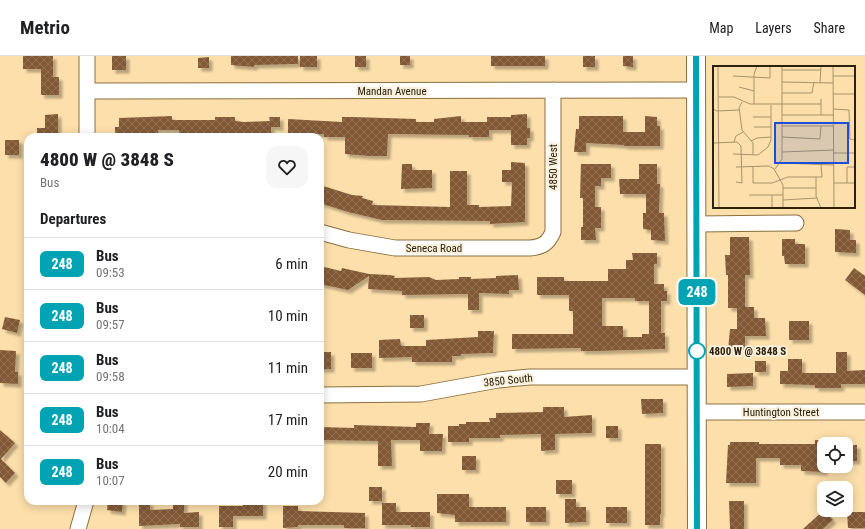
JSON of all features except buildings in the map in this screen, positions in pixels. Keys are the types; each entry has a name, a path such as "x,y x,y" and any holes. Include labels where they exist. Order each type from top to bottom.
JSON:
{"main road":[{"path":"696,56 698,529"}],"street":[{"path":"87,56 87,133"},
{"name":"4850 West","path":"548,242 553,232 554,218 553,90"},
{"name":"Mandan Avenue","path":"87,91 696,90"},
{"path":"697,224 796,223"},
{"name":"Seneca Road","path":"324,233 368,244 407,248 530,248 540,246 548,242"},
{"name":"3850 South","path":"324,395 421,394 498,380 530,377 697,377"},
{"name":"Huntington Street","path":"697,412 865,412"},
{"path":"78,529 85,505"}],"bus line":[{"name":"248","path":"696,56 697,529"}],"place":[{"name":"4800 W @ 3848 S","path":"697,351"}]}
